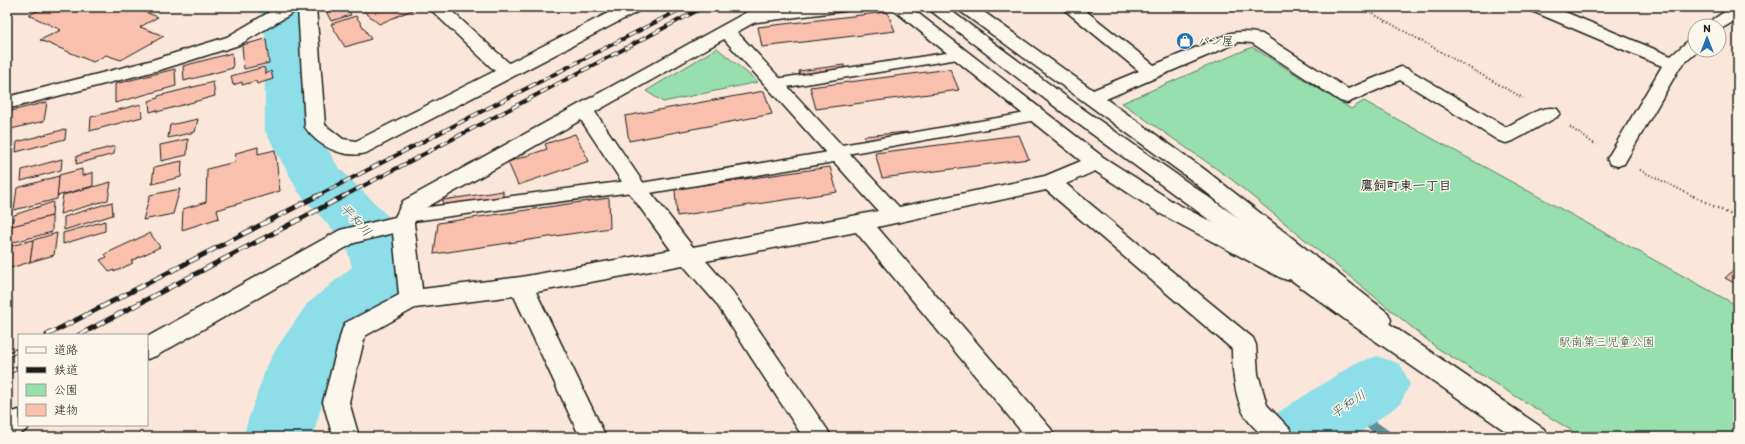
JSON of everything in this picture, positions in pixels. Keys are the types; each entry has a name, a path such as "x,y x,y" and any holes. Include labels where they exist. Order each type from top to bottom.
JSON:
{"street":[{"path":"7,103 156,65 233,41 290,7"},
{"path":"307,7 316,127 336,145 359,148 633,7"},
{"path":"437,7 506,72"},
{"path":"412,299 404,220 411,206 769,7"},
{"path":"899,7 1096,162 1167,208 1328,293"},
{"path":"935,7 1069,108 1328,293 1535,437"},
{"path":"966,7 1197,174 1454,380"},
{"path":"1070,7 1152,72"},
{"path":"1538,7 1672,64"},
{"path":"1727,18 1738,11"},
{"path":"726,31 895,216"},
{"path":"1091,98 1238,37 1256,38 1347,97 1402,73 1506,136 1550,114"},
{"path":"1617,159 1672,64 1687,51"},
{"path":"584,110 637,188 688,256 724,296 818,437"},
{"path":"346,437 336,402 354,330 412,299 521,286 861,223 1050,182 1096,162"},
{"path":"1050,182 1244,345 1245,374 1256,411 1281,437"},
{"path":"148,348 348,236 404,220"},
{"path":"861,223 1042,437"},
{"path":"521,286 593,437"},
{"path":"7,427 18,421"}],"lane":[{"path":"748,19 844,7"},
{"path":"775,84 960,55"},
{"path":"404,220 637,188 1037,116"}],"path":[{"path":"1361,7 1550,114 1617,159 1738,218"}],"green space":[{"name":"駅南第三児童公園","path":"1252,47 1351,109 1364,101 1738,306 1738,430 1733,437 1582,437 1437,348 1231,179 1122,103"},
{"path":"717,48 758,82 663,102 646,91"}],"building":[{"path":"46,7 132,7 158,17 140,27 164,36 121,60 106,55 93,62 40,40 61,30 29,15"},
{"path":"324,7 347,7 351,15 331,21"},
{"path":"359,7 409,7 412,10 379,24"},
{"path":"805,7 827,7 775,14 774,11"},
{"path":"887,12 895,31 762,47 758,27"},
{"path":"356,16 371,39 345,47 331,24"},
{"path":"266,39 269,63 244,69 242,45"},
{"path":"232,53 233,68 184,81 183,66"},
{"path":"844,65 845,70 800,76 799,71"},
{"path":"264,67 266,74 271,71 273,79 257,84 256,81 242,85 242,82 233,85 231,76"},
{"path":"175,69 176,86 115,103 115,84"},
{"path":"950,69 959,90 816,109 810,87"},
{"path":"213,82 215,96 157,112 157,110 150,112 149,101 158,98 158,96"},
{"path":"764,91 772,114 629,141 625,116"},
{"path":"47,102 44,121 7,130 7,112"},
{"path":"141,104 142,117 90,131 91,117"},
{"path":"198,119 195,132 168,138 170,125"},
{"path":"66,129 65,139 16,152 17,142"},
{"path":"907,132 908,136 865,140 864,136"},
{"path":"575,134 589,161 518,185 508,162 547,149 545,144"},
{"path":"1019,135 1029,159 882,178 875,153"},
{"path":"188,139 187,155 161,161 160,145"},
{"path":"115,146 114,154 76,164 77,156"},
{"path":"258,147 258,154 275,150 280,191 217,210 219,218 182,230 183,209 206,202 207,169 235,162 236,153"},
{"path":"62,159 61,170 21,181 22,170"},
{"path":"182,161 181,177 152,184 154,167"},
{"path":"830,167 837,192 677,216 675,189"},
{"path":"82,169 82,176 93,172 93,186 57,196 59,175"},
{"path":"59,176 57,199 14,210 17,188"},
{"path":"111,182 108,200 60,214 63,195"},
{"path":"180,189 173,214 143,220 150,195"},
{"path":"503,191 503,198 442,208 443,200"},
{"path":"609,198 610,228 434,254 438,223"},
{"path":"53,202 52,216 11,227 14,215"},
{"path":"112,202 113,215 64,230 64,217"},
{"path":"52,216 52,232 7,244 8,227"},
{"path":"105,221 105,231 63,244 63,233"},
{"path":"57,233 54,255 30,262 33,240"},
{"path":"150,233 160,247 131,261 133,263 114,272 114,270 110,272 100,260 107,257 105,254"},
{"path":"33,240 30,262 7,269 7,247"},
{"path":"1738,266 1738,285 1725,278"}],"waterway":[{"name":"平和川","path":"278,7 288,20 291,131 318,180 372,235 384,274 329,322 299,368 280,429 282,437"},
{"name":"平和川","path":"1299,437 1377,384"},
{"path":"1346,405 1388,437"}],"railway":[{"path":"315,197 685,7"},
{"path":"342,197 704,7"},
{"path":"49,334 317,196"},
{"path":"81,334 344,196"},
{"path":"7,356 18,350"},
{"path":"7,373 18,368"}],"place":[{"name":"パン屋","path":"1185,41"}],"district":[{"name":"鷹飼町東一丁目","path":"1406,185"}]}
